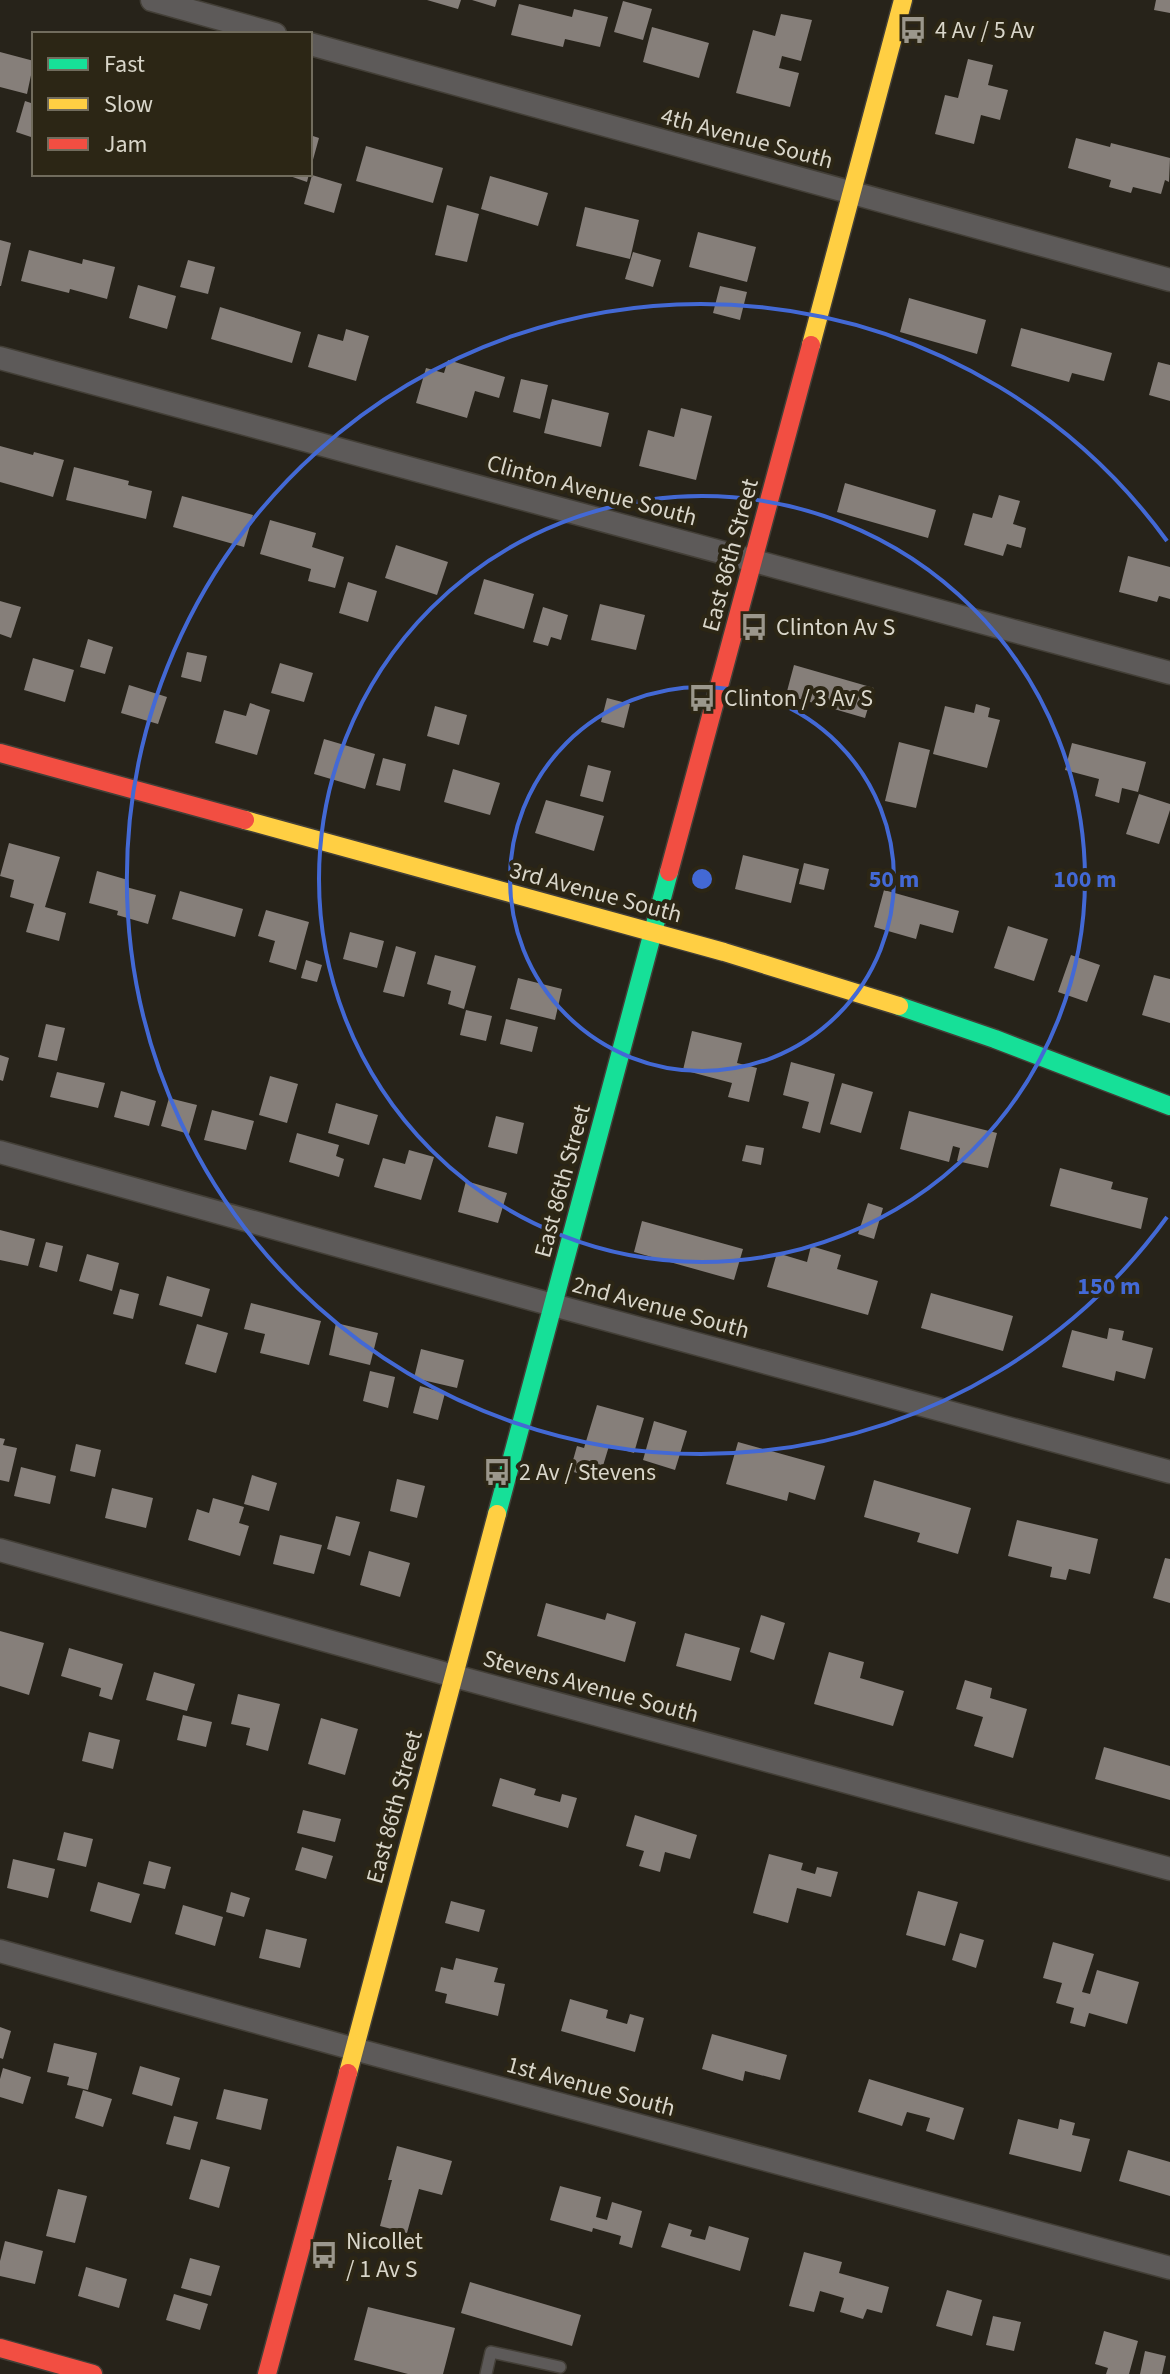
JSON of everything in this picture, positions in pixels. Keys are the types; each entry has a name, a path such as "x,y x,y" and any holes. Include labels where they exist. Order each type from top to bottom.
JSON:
{"street":[{"path":"152,0 268,32"},
{"name":"East 86th Street","path":"267,2374 903,0"},
{"name":"4th Avenue South","path":"312,45 1170,280"},
{"name":"Clinton Avenue South","path":"0,358 1170,673"},
{"name":"3rd Avenue South","path":"0,753 724,952 876,998 995,1039 1170,1106"},
{"name":"2nd Avenue South","path":"0,1152 1170,1472"},
{"name":"Stevens Avenue South","path":"0,1550 1170,1869"},
{"name":"1st Avenue South","path":"0,1951 1170,2268"},
{"path":"0,2348 93,2374"}],"lane":[{"path":"486,2374 491,2352 560,2367"}],"building":[{"path":"427,0 461,0 458,9"},
{"path":"472,0 497,0 495,7"},
{"path":"1156,0 1170,0 1170,13 1154,10"},
{"path":"623,1 652,9 643,40 614,32"},
{"path":"519,4 572,17 574,9 608,17 600,47 565,39 563,47 511,35"},
{"path":"781,14 812,20 801,61 782,56 779,68 799,73 790,107 736,93 753,30 775,36"},
{"path":"652,27 709,43 699,78 643,62"},
{"path":"0,52 32,60 27,94 0,87"},
{"path":"968,59 993,65 988,85 1008,90 1000,120 981,115 974,144 935,134 945,95 958,98"},
{"path":"25,101 32,103 32,137 16,132"},
{"path":"312,136 319,138 312,163"},
{"path":"1076,138 1170,158 1169,182 1165,180 1161,194 1133,187 1131,193 1109,187 1111,180 1068,168"},
{"path":"366,146 443,168 433,203 356,181"},
{"path":"312,175 342,184 334,213 304,204"},
{"path":"290,176 308,176 307,182"},
{"path":"490,176 548,193 538,226 481,209"},
{"path":"447,205 479,214 467,262 435,255"},
{"path":"585,207 639,220 630,259 576,246"},
{"path":"698,232 756,247 747,282 689,267"},
{"path":"0,240 11,243 1,286 0,286"},
{"path":"29,250 82,264 83,259 115,267 107,299 21,281"},
{"path":"633,252 661,260 653,287 625,279"},
{"path":"188,260 215,267 208,294 180,287"},
{"path":"138,285 176,296 167,329 129,318"},
{"path":"720,286 747,292 740,320 713,313"},
{"path":"909,298 986,320 977,354 900,332"},
{"path":"220,307 301,332 292,363 211,339"},
{"path":"1021,328 1112,353 1104,381 1072,373 1069,382 1011,366"},
{"path":"346,329 369,336 356,381 308,367 318,334 343,341"},
{"path":"448,360 505,377 499,398 475,391 467,418 416,403 426,368 444,373"},
{"path":"1158,362 1170,365 1170,401 1149,395"},
{"path":"521,379 548,385 540,419 513,412"},
{"path":"552,399 609,413 601,447 544,433"},
{"path":"681,408 712,416 696,480 639,466 648,430 674,437"},
{"path":"0,446 64,460 53,497 0,482"},
{"path":"74,467 129,481 128,485 152,491 146,519 66,500"},
{"path":"845,483 936,510 928,538 837,512"},
{"path":"999,495 1020,501 1013,524 1026,528 1021,548 1007,544 1003,556 964,545 973,513 992,518"},
{"path":"182,496 253,515 244,547 173,527"},
{"path":"270,520 316,533 312,547 344,557 335,588 308,581 311,569 260,554"},
{"path":"396,545 448,562 437,595 385,578"},
{"path":"1128,556 1170,567 1170,599 1159,596 1157,602 1119,592"},
{"path":"484,579 534,594 524,629 474,614"},
{"path":"348,582 377,591 368,622 339,613"},
{"path":"0,601 21,607 11,638 0,634"},
{"path":"600,604 645,615 636,650 591,640"},
{"path":"543,607 568,615 561,640 551,637 548,646 533,642"},
{"path":"88,639 113,647 105,674 80,667"},
{"path":"187,652 207,656 201,682 181,677"},
{"path":"33,658 74,670 65,702 24,690"},
{"path":"280,663 313,673 304,702 271,693"},
{"path":"794,665 874,688 865,718 786,695"},
{"path":"129,685 167,697 158,724 121,713"},
{"path":"607,698 630,704 624,728 601,722"},
{"path":"250,703 270,710 257,755 215,743 224,710 246,716"},
{"path":"976,704 990,708 988,717 1000,720 987,768 933,754 945,706 974,713"},
{"path":"435,706 467,715 459,745 427,736"},
{"path":"324,739 375,754 365,789 314,774"},
{"path":"899,742 930,750 916,808 885,801"},
{"path":"1072,743 1146,762 1138,792 1122,788 1119,803 1095,796 1099,779 1065,770"},
{"path":"383,758 406,764 400,791 376,785"},
{"path":"588,765 611,771 603,802 580,796"},
{"path":"453,769 500,783 490,815 444,802"},
{"path":"1139,794 1170,804 1159,844 1126,834"},
{"path":"546,800 604,816 594,851 535,833"},
{"path":"9,843 60,857 45,907 66,913 59,941 26,932 34,904 10,897 14,880 0,876"},
{"path":"743,855 799,869 791,903 735,889"},
{"path":"804,863 829,869 824,890 799,884"},
{"path":"97,871 128,880 126,887 156,895 148,924 89,903"},
{"path":"884,890 959,911 953,933 920,924 916,939 874,927"},
{"path":"180,891 243,909 235,937 172,919"},
{"path":"266,910 309,922 296,970 269,962 275,941 258,936"},
{"path":"1008,926 1048,939 1034,981 994,968"},
{"path":"350,932 384,941 377,968 343,959"},
{"path":"396,946 416,952 404,997 383,992"},
{"path":"435,955 476,966 464,1009 448,1004 451,991 427,984"},
{"path":"1071,955 1100,965 1087,1002 1058,992"},
{"path":"306,960 322,965 317,982 301,978"},
{"path":"1154,975 1170,979 1170,1023 1142,1015"},
{"path":"518,978 562,989 555,1020 510,1009"},
{"path":"466,1010 492,1016 486,1041 460,1035"},
{"path":"506,1019 538,1027 532,1052 500,1044"},
{"path":"46,1024 65,1028 57,1061 38,1057"},
{"path":"692,1031 742,1043 737,1063 757,1068 749,1102 728,1097 732,1083 683,1070"},
{"path":"0,1055 9,1058 3,1081 0,1080"},
{"path":"791,1062 835,1074 820,1133 802,1128 809,1102 783,1095"},
{"path":"57,1072 105,1083 98,1108 50,1097"},
{"path":"270,1076 298,1084 287,1123 259,1115"},
{"path":"842,1083 873,1092 861,1133 830,1124"},
{"path":"121,1091 156,1101 149,1126 114,1117"},
{"path":"169,1098 197,1105 189,1134 161,1126"},
{"path":"336,1103 378,1115 369,1145 328,1133"},
{"path":"212,1110 254,1121 246,1150 204,1140"},
{"path":"909,1111 997,1133 988,1168 957,1161 960,1148 953,1146 949,1162 900,1149"},
{"path":"496,1116 524,1123 517,1154 488,1147"},
{"path":"297,1133 339,1145 336,1156 344,1159 339,1177 289,1162"},
{"path":"746,1145 764,1148 761,1165 742,1161"},
{"path":"409,1150 434,1157 421,1200 374,1187 383,1158 405,1164"},
{"path":"1060,1168 1113,1182 1111,1189 1148,1198 1141,1229 1050,1206"},
{"path":"466,1181 507,1193 498,1223 458,1212"},
{"path":"868,1203 883,1208 874,1239 858,1234"},
{"path":"642,1221 743,1249 734,1280 634,1252"},
{"path":"0,1230 35,1239 28,1266 0,1260"},
{"path":"46,1242 63,1246 57,1272 39,1267"},
{"path":"811,1246 841,1255 837,1269 878,1281 868,1315 767,1287 777,1253 807,1262"},
{"path":"87,1254 119,1263 112,1291 79,1281"},
{"path":"167,1276 210,1289 202,1317 159,1305"},
{"path":"120,1289 139,1294 133,1319 113,1314"},
{"path":"931,1293 1013,1316 1003,1351 921,1328"},
{"path":"251,1303 321,1321 309,1365 260,1353 265,1334 244,1329"},
{"path":"336,1323 378,1333 370,1365 329,1355"},
{"path":"197,1324 228,1333 216,1373 185,1364"},
{"path":"1109,1328 1124,1331 1122,1340 1153,1348 1145,1379 1116,1371 1114,1381 1062,1367 1072,1330 1107,1339"},
{"path":"421,1349 464,1360 457,1388 414,1378"},
{"path":"370,1371 395,1377 388,1408 363,1401"},
{"path":"420,1386 445,1393 438,1420 413,1413"},
{"path":"597,1405 644,1418 634,1453 609,1446 599,1479 570,1471 577,1446 584,1448"},
{"path":"654,1421 687,1431 675,1470 643,1460"},
{"path":"0,1438 5,1439 3,1445 17,1448 9,1482 0,1480"},
{"path":"738,1442 825,1466 815,1500 789,1492 787,1501 726,1484"},
{"path":"76,1444 101,1450 95,1477 70,1471"},
{"path":"21,1467 56,1476 50,1504 14,1496"},
{"path":"252,1475 277,1483 269,1511 244,1504"},
{"path":"397,1479 425,1486 417,1518 390,1511"},
{"path":"874,1480 971,1508 958,1554 917,1542 920,1533 864,1517"},
{"path":"112,1488 153,1498 146,1528 105,1518"},
{"path":"213,1498 244,1507 239,1523 249,1526 240,1556 188,1540 197,1509 209,1513"},
{"path":"336,1516 360,1522 350,1556 327,1549"},
{"path":"1017,1520 1098,1539 1090,1574 1069,1569 1066,1580 1050,1577 1052,1567 1008,1556"},
{"path":"280,1535 322,1545 314,1574 273,1564"},
{"path":"369,1551 410,1563 400,1597 360,1585"},
{"path":"1165,1558 1170,1559 1170,1603 1153,1598"},
{"path":"546,1603 605,1620 607,1613 636,1622 625,1662 537,1636"},
{"path":"761,1615 785,1623 774,1660 750,1652"},
{"path":"0,1631 44,1643 29,1695 0,1686"},
{"path":"685,1633 740,1648 731,1681 676,1666"},
{"path":"69,1648 123,1664 112,1700 99,1696 101,1688 61,1676"},
{"path":"829,1652 864,1662 860,1678 904,1691 893,1726 814,1704"},
{"path":"154,1672 195,1684 187,1711 146,1700"},
{"path":"965,1680 992,1688 990,1698 1027,1709 1013,1758 974,1746 983,1717 956,1709"},
{"path":"238,1694 280,1704 268,1751 246,1745 250,1728 231,1724"},
{"path":"183,1715 212,1722 206,1747 177,1740"},
{"path":"321,1718 358,1729 345,1775 308,1764"},
{"path":"89,1732 120,1740 113,1769 82,1761"},
{"path":"1104,1747 1170,1766 1170,1800 1095,1779"},
{"path":"500,1778 536,1789 534,1795 560,1802 562,1794 577,1798 568,1828 492,1806"},
{"path":"303,1810 341,1819 335,1842 297,1833"},
{"path":"635,1815 697,1835 690,1859 665,1852 660,1872 639,1866 644,1851 626,1846"},
{"path":"64,1832 93,1839 86,1867 57,1860"},
{"path":"302,1847 333,1856 326,1879 295,1870"},
{"path":"769,1854 803,1863 801,1870 815,1874 817,1867 838,1872 831,1897 797,1888 788,1923 753,1913"},
{"path":"13,1859 55,1869 48,1898 7,1888"},
{"path":"149,1861 171,1867 165,1889 143,1884"},
{"path":"98,1882 140,1894 131,1923 90,1911"},
{"path":"918,1891 958,1902 945,1946 906,1935"},
{"path":"231,1892 250,1898 244,1917 226,1912"},
{"path":"451,1901 485,1910 479,1932 445,1923"},
{"path":"183,1905 223,1917 215,1946 175,1934"},
{"path":"266,1929 307,1939 300,1968 259,1958"},
{"path":"960,1933 984,1940 976,1968 952,1960"},
{"path":"1053,1942 1094,1954 1082,1992 1090,1994 1097,1970 1139,1982 1127,2024 1089,2013 1085,2027 1070,2023 1074,2008 1056,2003 1062,1983 1043,1978"},
{"path":"456,1958 498,1968 494,1982 505,1984 498,2016 445,2003 447,1994 435,1991 441,1967 453,1970"},
{"path":"570,1999 608,2010 606,2018 627,2024 630,2014 644,2018 635,2052 561,2031"},
{"path":"0,2027 11,2031 3,2059 0,2058"},
{"path":"712,2034 787,2055 780,2080 745,2071 743,2081 702,2069"},
{"path":"54,2043 97,2053 88,2090 67,2085 69,2077 47,2072"},
{"path":"140,2066 180,2078 172,2106 132,2094"},
{"path":"3,2068 31,2077 23,2104 0,2097"},
{"path":"869,2079 964,2108 954,2140 926,2131 930,2118 907,2112 902,2126 858,2112"},
{"path":"224,2089 268,2099 261,2130 216,2119"},
{"path":"83,2090 112,2099 103,2127 75,2118"},
{"path":"174,2116 198,2122 190,2150 166,2144"},
{"path":"1018,2119 1058,2129 1060,2119 1075,2123 1072,2135 1090,2139 1081,2172 1009,2154"},
{"path":"397,2146 452,2161 442,2195 419,2189 407,2233 380,2226"},
{"path":"1128,2150 1170,2162 1170,2196 1119,2181"},
{"path":"201,2159 230,2167 219,2208 189,2199"},
{"path":"560,2186 601,2197 596,2217 607,2220 612,2202 642,2211 632,2248 619,2244 621,2236 593,2228 592,2232 550,2220"},
{"path":"58,2189 87,2196 75,2243 46,2236"},
{"path":"669,2223 692,2230 690,2236 705,2240 709,2226 749,2238 740,2271 661,2247"},
{"path":"5,2241 43,2251 35,2284 0,2276"},
{"path":"804,2252 842,2262 839,2273 889,2287 882,2313 867,2309 863,2319 840,2312 844,2298 820,2291 814,2312 789,2306"},
{"path":"190,2258 220,2266 211,2296 181,2288"},
{"path":"86,2267 127,2279 119,2308 78,2296"},
{"path":"470,2282 581,2315 572,2346 461,2313"},
{"path":"947,2290 982,2300 972,2336 936,2326"},
{"path":"174,2294 208,2304 200,2330 166,2320"},
{"path":"368,2307 455,2328 443,2374 408,2374 354,2360"},
{"path":"993,2316 1021,2322 1014,2351 986,2345"},
{"path":"1104,2331 1138,2341 1129,2374 1106,2374 1108,2368 1095,2364"},
{"path":"1145,2351 1166,2356 1162,2374 1140,2374"}],"traffic: fast":[{"path":"497,1514 669,872"},
{"path":"899,1006 1170,1106"}],"traffic: slow":[{"path":"811,345 903,0"},
{"path":"245,820 724,952 899,1006"},
{"path":"348,2073 497,1514"}],"traffic: jam":[{"path":"669,872 811,345"},
{"path":"0,753 245,820"},
{"path":"267,2374 348,2073"},
{"path":"0,2348 93,2374"}],"place":[{"name":"4 Av / 5 Av","path":"913,30"},
{"name":"Clinton Av S","path":"754,627"},
{"name":"Clinton / 3 Av S","path":"702,698"},
{"name":"2 Av / Stevens","path":"497,1472"},
{"name":"Nicollet / 1 Av S","path":"324,2255"}]}
